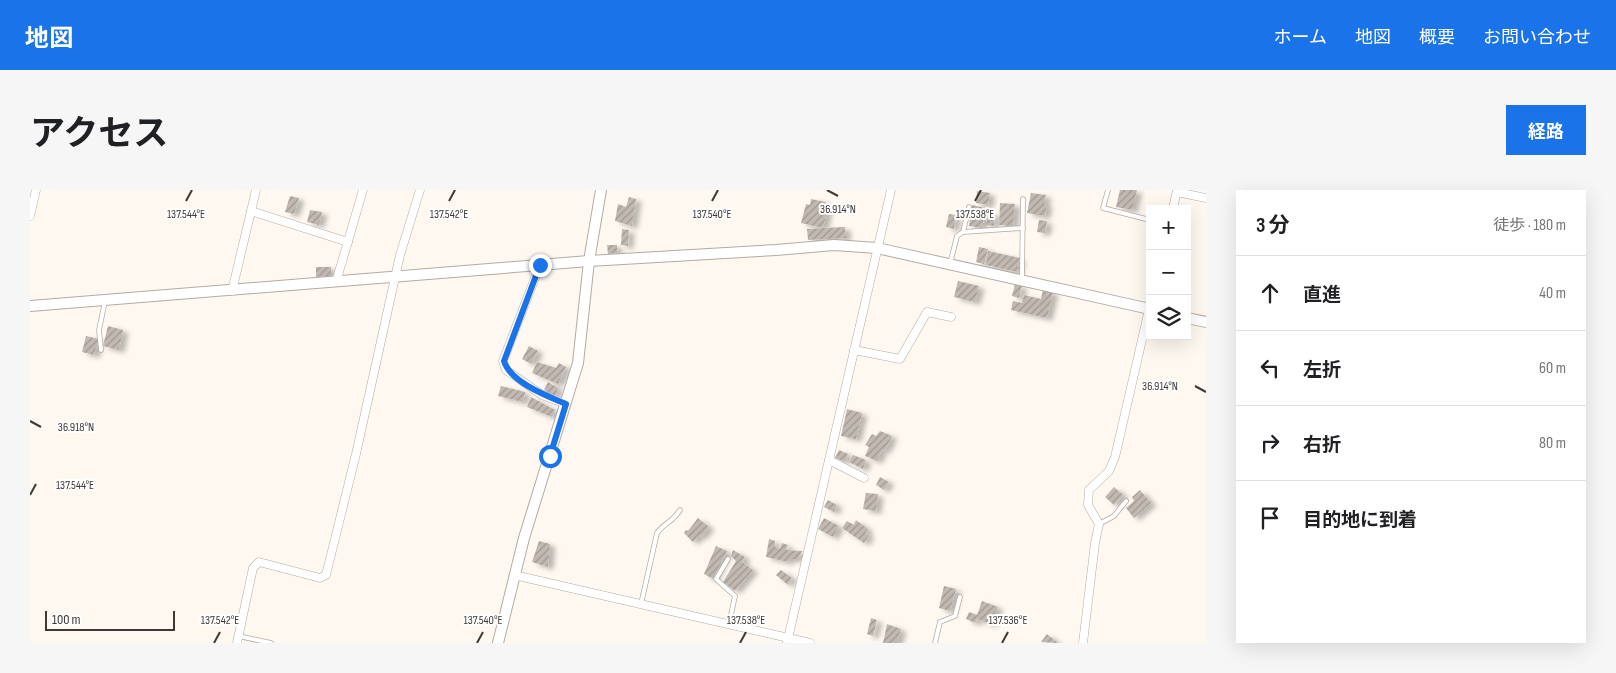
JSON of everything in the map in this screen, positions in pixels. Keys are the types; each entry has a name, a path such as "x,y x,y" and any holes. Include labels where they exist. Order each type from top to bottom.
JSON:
{"street":[{"path":"30,216 36,190"},
{"path":"232,291 256,190"},
{"path":"336,282 363,190"},
{"path":"237,640 253,568 259,562 320,578 326,575 356,454 396,276 420,190"},
{"path":"498,643 524,538 578,363 589,261 601,190"},
{"path":"787,640 891,190"},
{"path":"1174,205 1177,191 1206,198"},
{"path":"251,211 348,242"},
{"path":"30,306 589,261 776,250 834,244 877,248 1146,307"},
{"path":"540,265 504,361 506,370 542,395 566,404"},
{"path":"854,350 900,359 927,312 951,318"},
{"path":"1191,319 1206,322"},
{"path":"1083,643 1099,524 1088,505 1089,490 1109,470 1115,456 1146,321"},
{"path":"829,460 864,478"},
{"path":"514,575 729,624 787,640 810,643"}],"lane":[{"path":"1108,190 1103,208 1146,219"},
{"path":"1022,280 1023,199"},
{"path":"963,232 969,207"},
{"path":"950,264 957,236 963,232 1023,228"},
{"path":"102,350 99,330 105,300"},
{"path":"1099,524 1114,516 1126,501"},
{"path":"641,604 657,533 660,528 674,520 680,510"},
{"path":"728,559 716,579 735,596 729,624"},
{"path":"935,643 940,622 955,616 960,597"},
{"path":"237,640 271,643"}],"building":[{"path":"1120,190 1137,190 1132,210 1116,207"},
{"path":"977,191 990,193 988,205 976,203"},
{"path":"1031,193 1046,195 1044,204 1047,204 1045,216 1027,213"},
{"path":"290,196 299,198 294,214 285,212"},
{"path":"629,197 636,199 632,226 615,221 618,204 626,207"},
{"path":"811,199 826,202 824,210 827,210 823,228 801,223 806,204 810,205"},
{"path":"1000,203 1015,204 1013,226 999,225"},
{"path":"972,205 986,208 982,228 969,226"},
{"path":"310,210 322,212 319,225 307,222"},
{"path":"988,212 995,213 994,226 986,225"},
{"path":"949,214 956,215 954,229 946,227"},
{"path":"1039,220 1047,221 1045,233 1037,232"},
{"path":"845,227 846,238 808,240 807,229"},
{"path":"622,229 629,230 628,246 621,245"},
{"path":"607,245 617,245 617,253 608,254"},
{"path":"979,247 988,249 984,264 976,262"},
{"path":"988,251 1020,258 1017,272 986,265"},
{"path":"316,267 331,267 331,276 316,277"},
{"path":"958,281 979,286 975,302 954,297"},
{"path":"1015,284 1022,286 1019,298 1012,296"},
{"path":"1043,289 1053,292 1047,318 1011,310 1013,301 1022,303 1024,295 1041,299"},
{"path":"108,326 123,330 119,350 103,346"},
{"path":"86,336 99,339 94,355 82,352"},
{"path":"529,346 538,351 531,364 522,359"},
{"path":"537,362 556,368 559,363 566,367 558,384 532,373"},
{"path":"548,382 558,388 555,397 544,390"},
{"path":"501,386 525,392 523,402 498,396"},
{"path":"531,397 555,410 552,417 527,407"},
{"path":"847,409 862,413 856,439 841,436"},
{"path":"880,431 892,436 885,451 882,449 877,461 865,456 869,447 865,445 872,434 876,436"},
{"path":"839,450 848,454 845,462 835,458"},
{"path":"853,455 866,460 863,469 849,462"},
{"path":"880,477 889,482 884,490 876,485"},
{"path":"1114,487 1123,495 1114,505 1105,497"},
{"path":"1140,490 1151,503 1134,518 1126,508 1134,501 1132,497"},
{"path":"866,493 878,494 876,511 863,509"},
{"path":"828,500 837,505 834,512 824,507"},
{"path":"698,518 709,527 701,537 700,535 693,542 684,533 686,530 688,531"},
{"path":"824,518 839,526 833,537 818,529"},
{"path":"856,520 868,529 865,533 869,535 864,543 842,528 847,521 854,525"},
{"path":"769,539 775,541 775,547 780,549 782,543 788,545 786,550 802,551 798,559 789,559 788,562 766,557"},
{"path":"539,541 550,544 548,567 532,562"},
{"path":"716,546 727,551 713,579 704,574"},
{"path":"733,550 745,557 742,562 753,570 735,591 723,582 736,561 731,556"},
{"path":"781,570 792,578 788,585 776,575"},
{"path":"944,586 956,589 950,611 939,608"},
{"path":"982,601 998,607 991,624 977,619 975,623 966,619 969,612 977,615"},
{"path":"871,618 877,620 873,636 867,634"},
{"path":"887,624 901,629 897,643 883,643"},
{"path":"1047,634 1058,643 1041,642"}],"route":[{"path":"540,265 504,361 506,370 542,395 566,404 550,456"}]}
